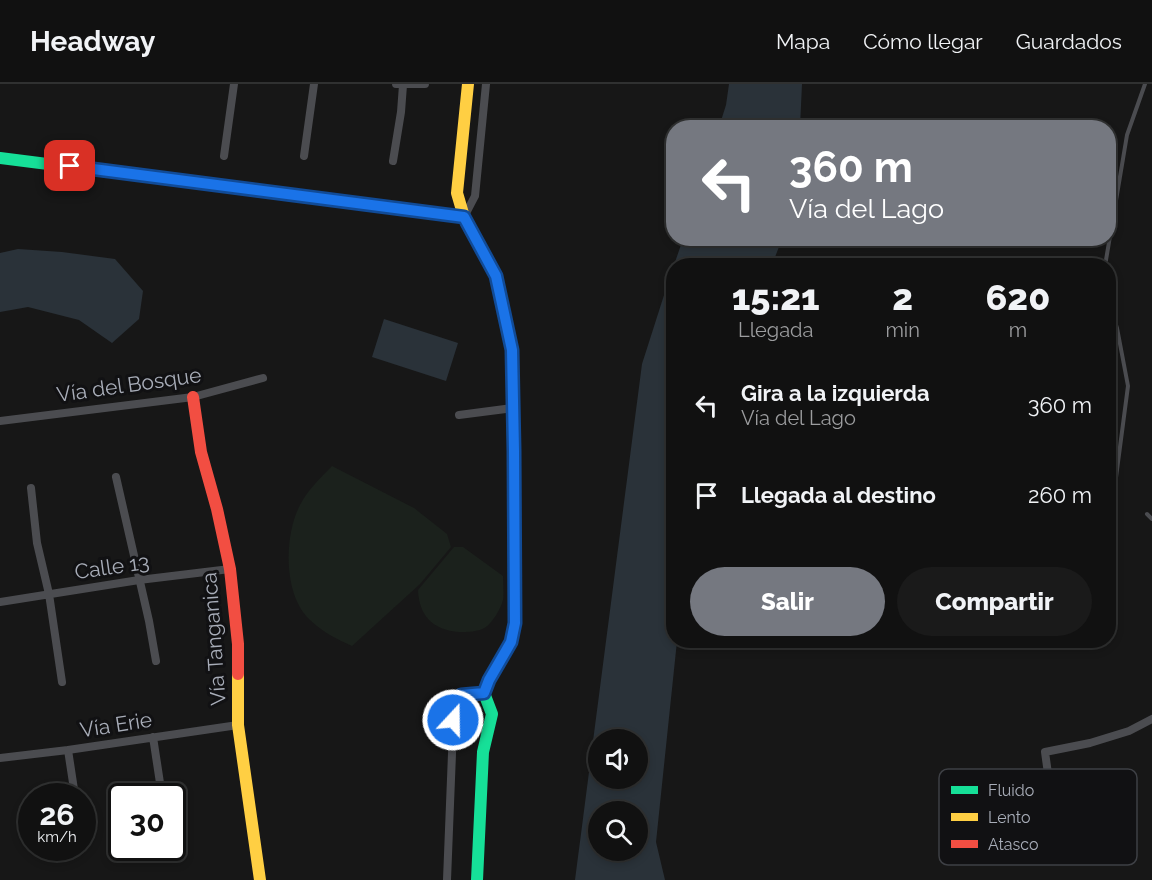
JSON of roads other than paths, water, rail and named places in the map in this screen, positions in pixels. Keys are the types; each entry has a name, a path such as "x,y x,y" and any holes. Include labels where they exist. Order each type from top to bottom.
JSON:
{"street":[{"path":"224,156 234,84"},
{"path":"304,156 314,84"},
{"path":"393,161 401,112 399,84 425,84"},
{"path":"468,84 457,193 464,217 496,276 512,350 513,408 515,623 511,642 484,693 492,714 483,752 477,880"},
{"path":"464,217 476,196 486,84"},
{"path":"0,158 464,217"},
{"name":"Vía del Bosque","path":"0,421 193,397 263,378"},
{"name":"Vía Tanganica","path":"193,397 201,452 217,509 230,569 238,644 238,725 260,880"},
{"path":"459,415 513,408"},
{"path":"116,477 156,661"},
{"path":"31,488 37,543 49,594 62,682"},
{"name":"Calle 13","path":"0,602 139,580 230,569"},
{"path":"447,880 454,703 461,695 484,693"},
{"path":"1048,769 1046,752 1090,743 1130,731 1152,718"},
{"name":"Vía Erie","path":"0,758 238,725"},
{"path":"153,737 160,783"},
{"path":"68,750 73,783"}],"lane":[{"path":"1116,200 1127,135 1145,84"},
{"path":"1116,325 1128,387 1116,477"},
{"path":"1147,514 1152,519"}]}
